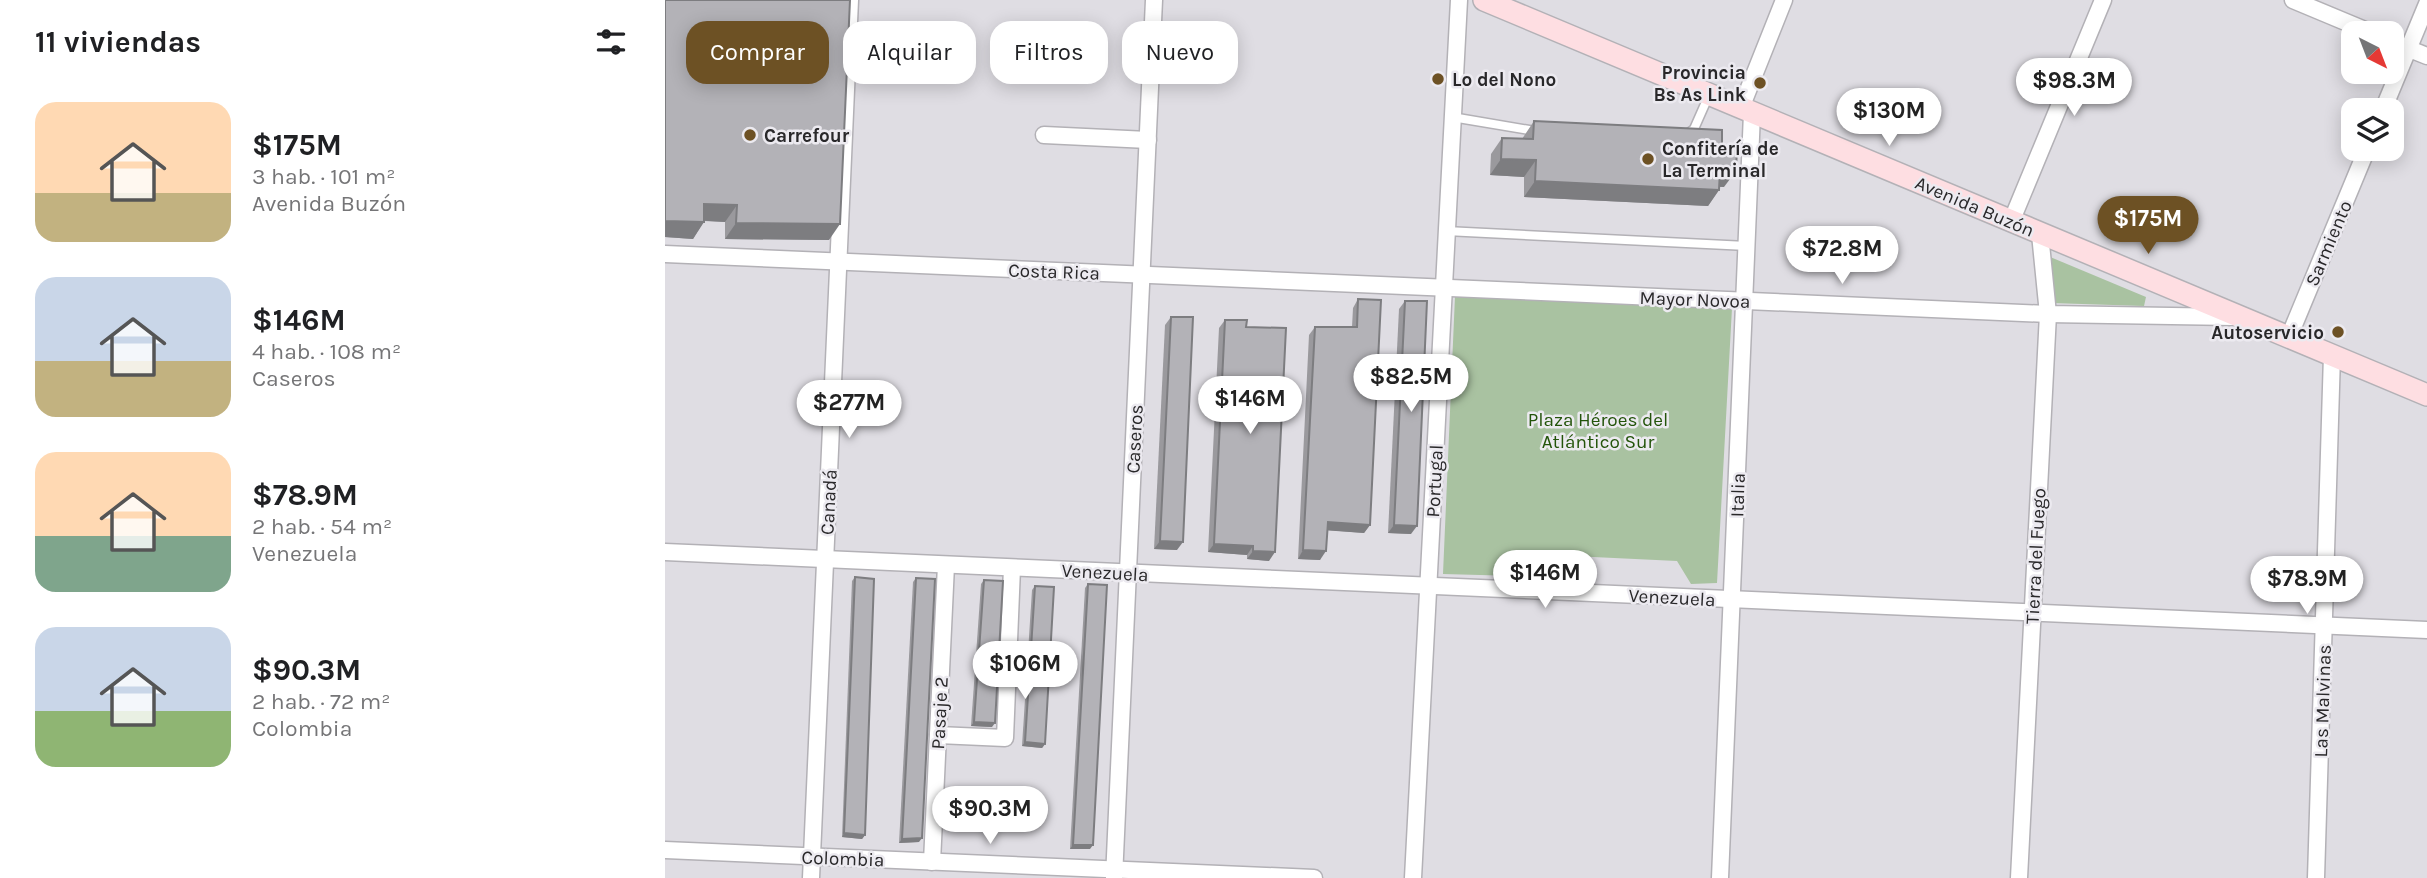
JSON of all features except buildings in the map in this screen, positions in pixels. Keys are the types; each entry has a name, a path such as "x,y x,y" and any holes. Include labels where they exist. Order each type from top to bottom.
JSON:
{"main road":[{"name":"Avenida Buzón","path":"1484,0 2427,395"}],"street":[{"name":"Canadá","path":"811,878 850,0"},
{"name":"Caseros","path":"1114,874 1154,0"},
{"name":"Portugal","path":"1413,878 1459,0"},
{"name":"Italia","path":"1720,878 1747,246 1747,111 1784,0"},
{"path":"2011,222 2103,0"},
{"path":"2293,0 2343,21"},
{"path":"2388,98 2427,4"},
{"path":"2405,46 2427,56"},
{"path":"1044,135 1148,140"},
{"name":"Sarmiento","path":"2288,337 2362,161"},
{"name":"Tierra del Fuego","path":"2019,878 2048,314 2040,234"},
{"name":"Costa Rica","path":"665,254 1443,288"},
{"name":"Mayor Novoa","path":"1443,288 2048,314 2241,317"},
{"name":"Las Malvinas","path":"2316,878 2332,355"},
{"name":"Venezuela","path":"665,552 2427,630"},
{"name":"Pasaje 2","path":"932,862 946,565"},
{"path":"938,735 1005,738 1012,568"},
{"name":"Colombia","path":"665,850 932,862 1114,874 1314,878"}],"lane":[{"path":"1677,137 1694,129 1709,94"},
{"path":"1453,117 1541,131"},
{"path":"1446,231 1747,246"}],"green space":[{"path":"2043,254 2146,297 2144,306 2051,303"},
{"name":"Plaza Héroes del Atlántico Sur","path":"1455,296 1732,308 1717,583 1691,584 1677,561 1572,556 1555,577 1443,574"}],"place":[{"name":"Lo del Nono","path":"1438,79"},
{"name":"Provincia Bs As Link","path":"1760,83"},
{"name":"Carrefour","path":"750,135"},
{"name":"Confitería de La Terminal","path":"1648,159"},
{"name":"Autoservicio","path":"2338,332"}]}
